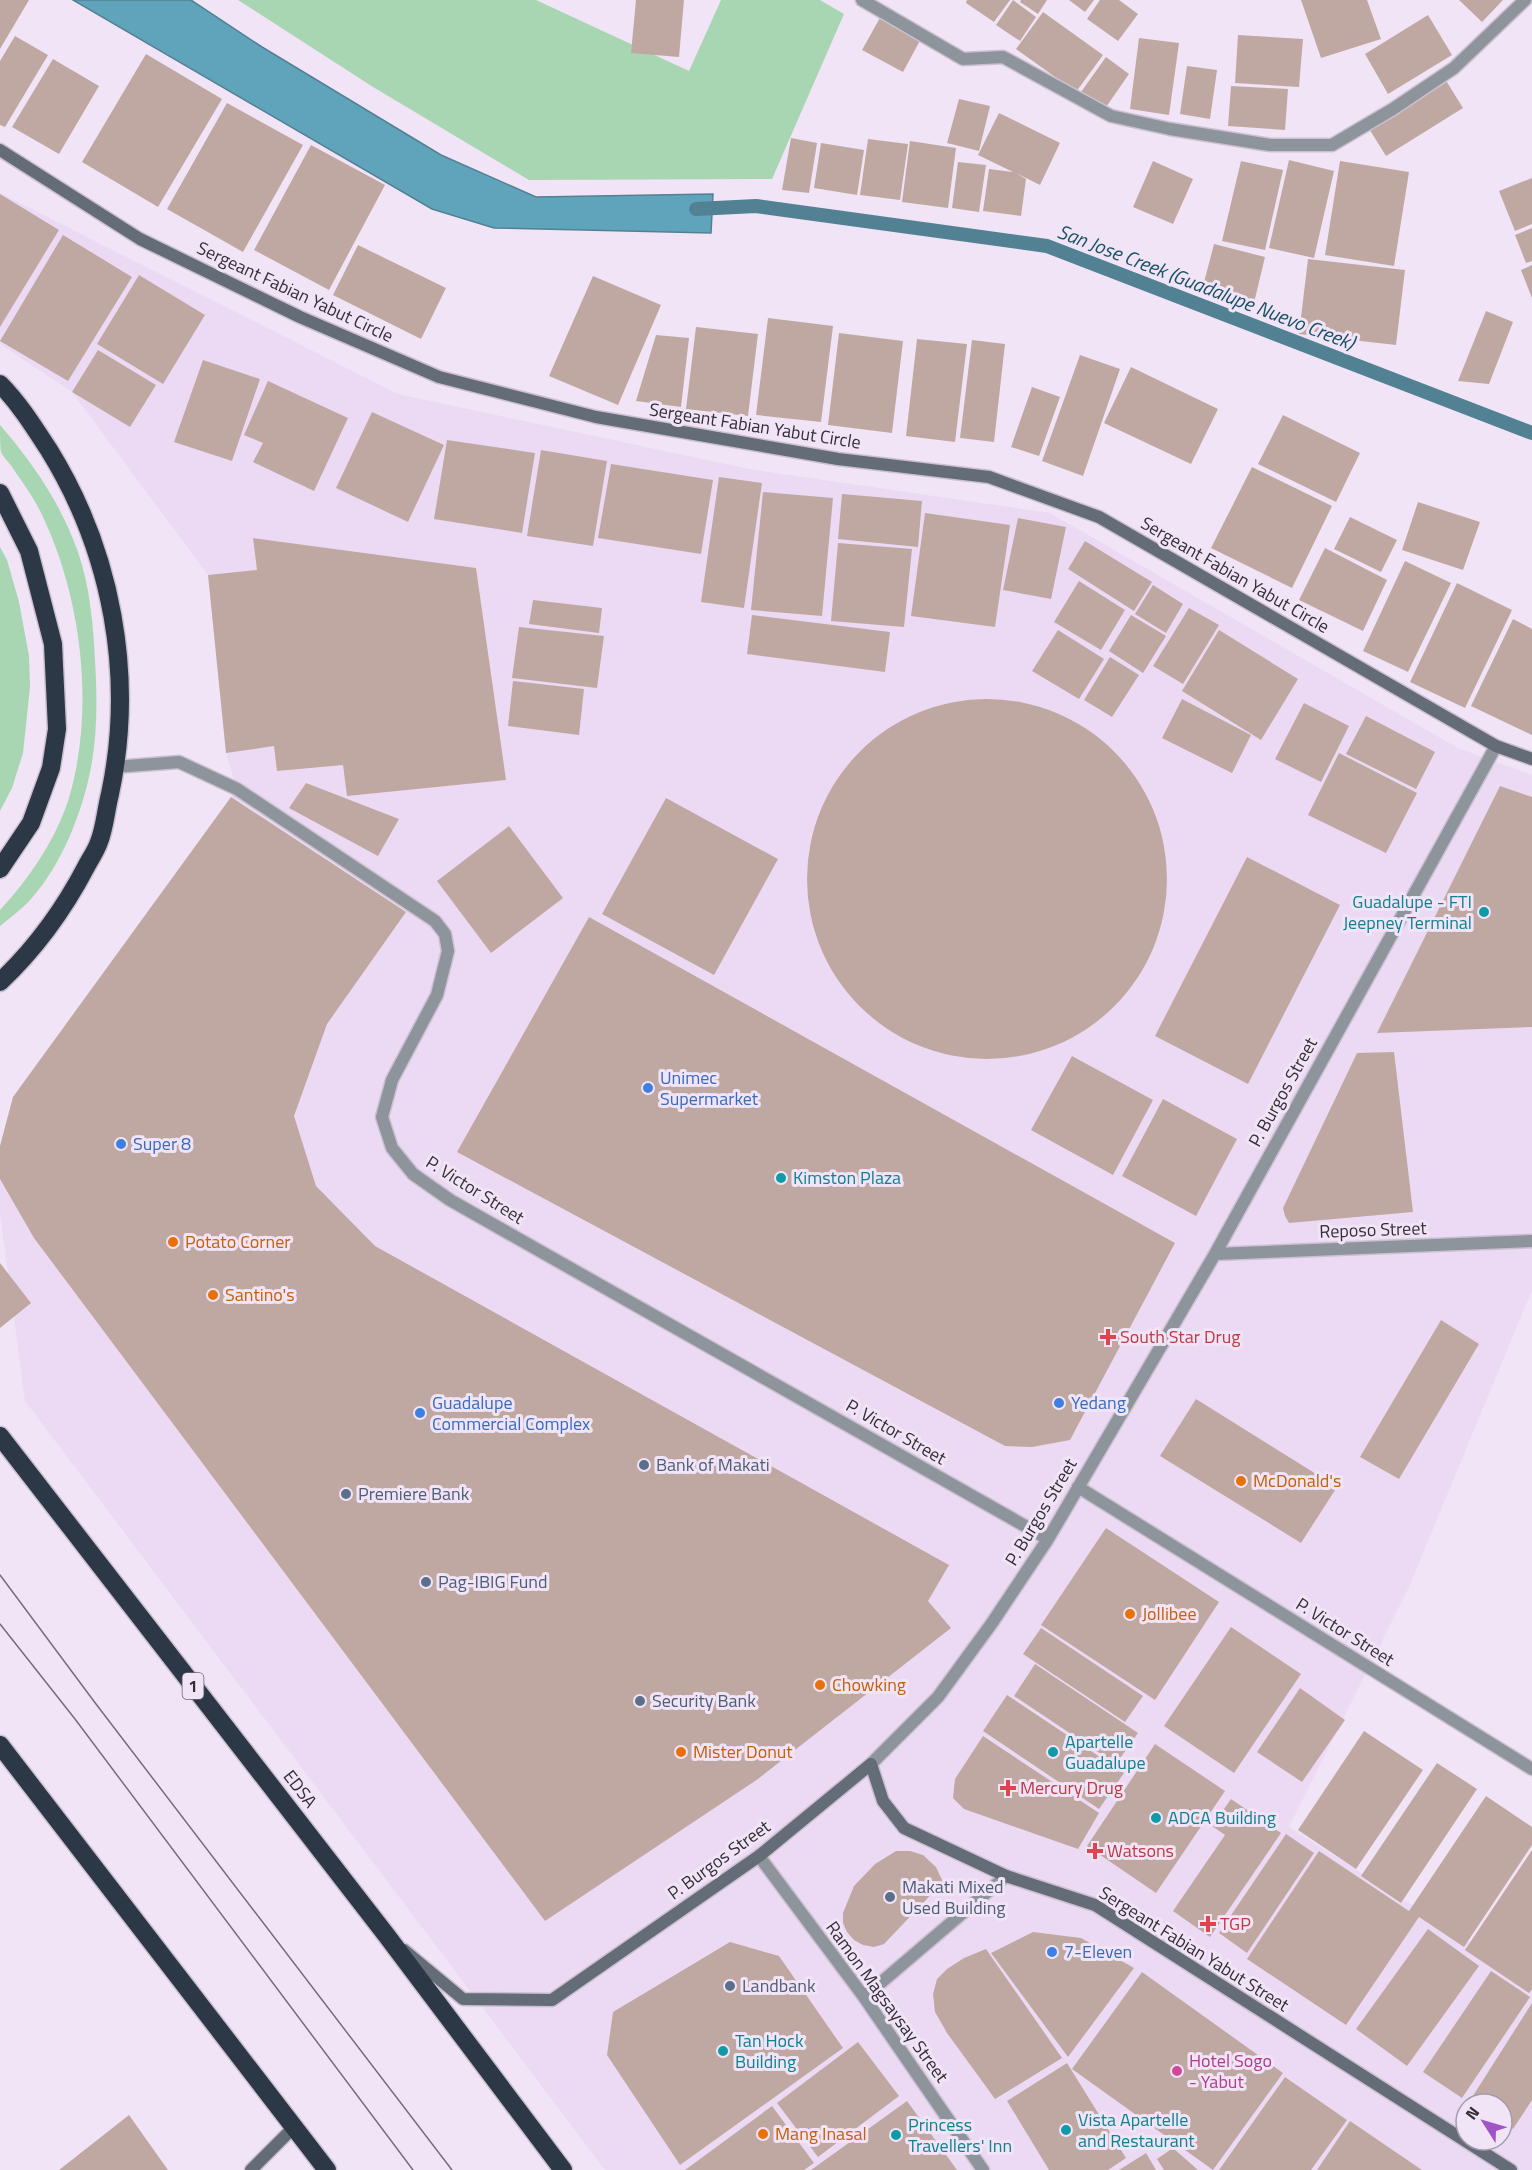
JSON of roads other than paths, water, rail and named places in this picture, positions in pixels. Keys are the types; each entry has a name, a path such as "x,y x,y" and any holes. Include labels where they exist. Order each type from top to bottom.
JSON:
{"highway":[{"path":"0,384 37,431 64,474 86,519 102,567 113,616 119,666 120,716 116,767 99,842 69,899 19,965 0,982"},
{"path":"0,493 29,551 53,644 57,729 51,768 31,823 0,869"},
{"name":"EDSA","path":"0,1436 387,1936 563,2170"},
{"path":"0,1745 327,2170"}],"street":[{"path":"862,0 963,59 1003,57 1111,116 1170,129 1270,145 1332,145 1393,109 1454,68 1525,0"},
{"name":"Sergeant Fabian Yabut Circle","path":"0,150 140,239 300,317 439,377 596,417 838,459 989,477 1099,517 1496,746 1532,759"},
{"name":"P. Burgos Street","path":"387,1936 463,1999 552,2000 759,1856 871,1764 938,1698 1048,1539 1215,1254 1496,746"},
{"name":"P. Victor Street","path":"116,767 179,762 237,789 435,921 446,934 448,951 437,995 392,1080 382,1117 392,1148 413,1174 450,1200 1048,1539"},
{"name":"Reposo Street","path":"1215,1254 1532,1241"},
{"name":"P. Victor Street","path":"1078,1487 1532,1769"},
{"name":"Sergeant Fabian Yabut Street","path":"871,1764 883,1802 904,1828 1006,1876 1095,1905 1511,2170"},
{"name":"Ramon Magsaysay Street","path":"759,1856 864,1997 984,2170"},
{"path":"864,1997 1006,1876"},
{"path":"250,2170 294,2128"}],"water":[{"path":"73,0 191,0 262,47 441,155 536,197 713,194 711,233 494,228 432,209"}],"waterway":[{"name":"San Jose Creek (Guadalupe Nuevo Creek)","path":"696,209 756,206 1047,246 1532,433"}],"tram line":[{"path":"0,1575 452,2170"},
{"path":"0,1624 75,1719 413,2170"}],"place":[{"name":"Guadalupe - FTI Jeepney Terminal","path":"1484,912"},
{"name":"Unimec Supermarket","path":"648,1088"},
{"name":"Super 8","path":"121,1144"},
{"name":"Kimston Plaza","path":"781,1178"},
{"name":"Potato Corner","path":"173,1242"},
{"name":"Santino's","path":"213,1295"},
{"name":"South Star Drug","path":"1108,1337"},
{"name":"Yedang","path":"1059,1403"},
{"name":"Guadalupe Commercial Complex","path":"420,1413"},
{"name":"Bank of Makati","path":"644,1465"},
{"name":"McDonald's","path":"1241,1481"},
{"name":"Premiere Bank","path":"346,1494"},
{"name":"Pag-IBIG Fund","path":"426,1582"},
{"name":"Jollibee","path":"1130,1614"},
{"name":"Chowking","path":"820,1685"},
{"name":"Security Bank","path":"640,1701"},
{"name":"Mister Donut","path":"681,1752"},
{"name":"Apartelle Guadalupe","path":"1053,1752"},
{"name":"Mercury Drug","path":"1008,1788"},
{"name":"ADCA Building","path":"1156,1818"},
{"name":"Watsons","path":"1095,1851"},
{"name":"Makati Mixed Used Building","path":"890,1897"},
{"name":"TGP","path":"1208,1924"},
{"name":"7-Eleven","path":"1052,1952"},
{"name":"Landbank","path":"730,1986"},
{"name":"Tan Hock Building","path":"723,2051"},
{"name":"Hotel Sogo - Yabut","path":"1177,2071"},
{"name":"Vista Apartelle and Restaurant","path":"1066,2130"},
{"name":"Mang Inasal","path":"763,2134"},
{"name":"Princess Travellers' Inn","path":"896,2135"}]}
